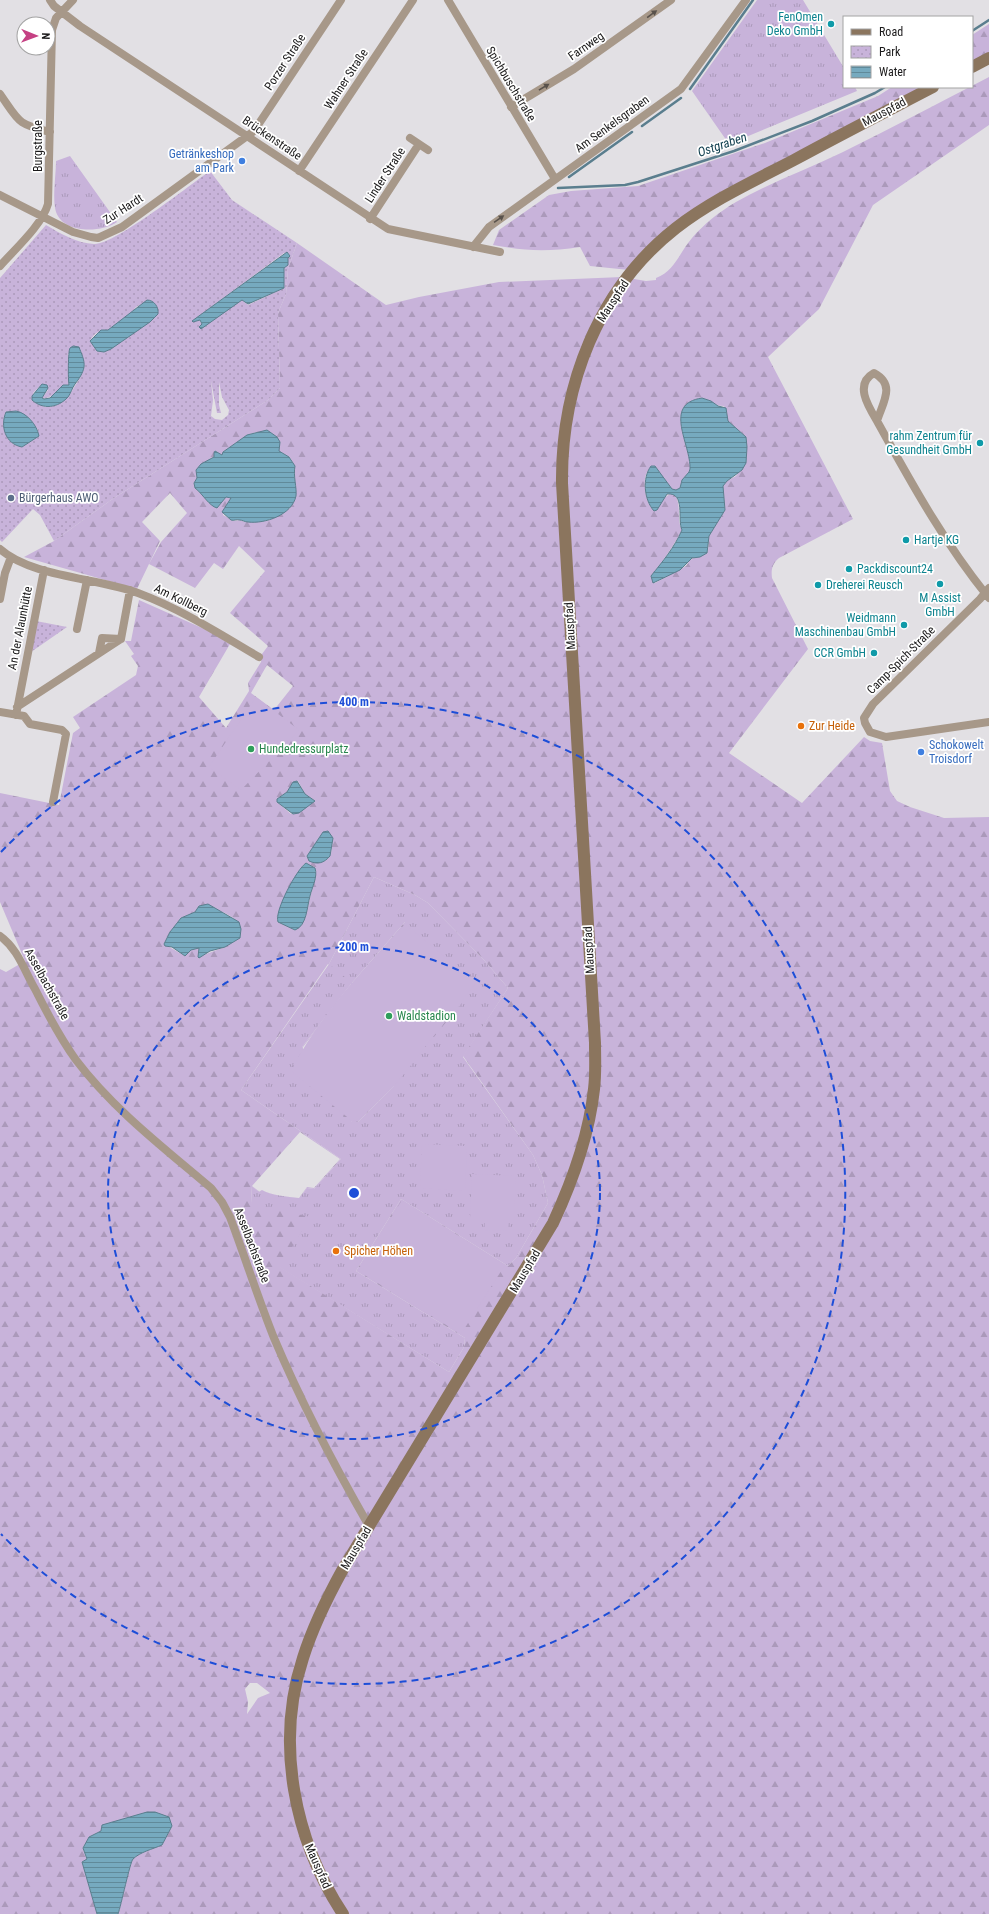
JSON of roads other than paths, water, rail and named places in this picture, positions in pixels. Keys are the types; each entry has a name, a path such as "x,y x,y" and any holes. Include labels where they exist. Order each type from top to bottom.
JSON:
{"street":[{"name":"Brückenstraße","path":"50,0 61,12 370,219 396,232 500,252"},
{"name":"Burgstraße","path":"0,266 43,216 48,204 52,30 53,24 61,12 73,0"},
{"name":"Porzer Straße","path":"248,136 254,132 341,0"},
{"name":"Wahner Straße","path":"299,171 413,0"},
{"name":"Spichbuschstraße","path":"448,0 555,180"},
{"name":"Farnweg","path":"511,107 574,69 671,0"},
{"name":"Am Senkelsgraben","path":"473,247 489,227 681,89 746,0"},
{"path":"973,66 989,58"},
{"name":"Mauspfad","path":"343,1914 321,1876 301,1822 291,1763 291,1718 293,1700 302,1659 320,1613 369,1526 553,1223 572,1179 587,1130 594,1088 595,1043 562,483 563,448 570,398 584,352 607,307 630,274 676,228 712,203 931,88"},
{"path":"0,94 17,119 23,124 50,132"},
{"name":"Zur Hardt","path":"0,195 73,232 98,238 122,227 248,136"},
{"name":"Linder Straße","path":"410,138 428,150"},
{"name":"Linder Straße","path":"370,219 419,144"},
{"name":"Camp-Spich-Straße","path":"877,421 887,394 886,385 882,377 874,373 867,377 864,382 866,402 917,494 951,548 988,593 881,695 864,718 865,723 870,732 886,736 989,722"},
{"name":"Am Kollberg","path":"0,549 22,564 130,590 188,616 260,657"},
{"path":"0,599 5,573 11,557"},
{"name":"An der Alaunhütte","path":"16,711 44,570"},
{"path":"77,629 86,580"},
{"path":"0,712 16,711 99,652 102,638 121,639 130,590"},
{"path":"16,711 24,716 30,724 62,730 66,734 53,802"},
{"name":"Asselbachstraße","path":"0,936 18,954 34,989 67,1046 87,1074 117,1105 211,1188 222,1202 230,1217 274,1337 307,1409 369,1526"}],"water":[{"path":"287,252 290,256 288,258 288,265 284,268 284,288 248,304 242,300 201,329 199,327 202,324 200,320 192,321"},
{"path":"147,300 150,300 156,304 158,314 150,322 111,349 104,352 97,351 90,341 101,330 108,330"},
{"path":"73,346 79,347 84,367 81,376 68,397 60,404 50,406 36,403 32,400 32,396 42,384 47,385 48,388 42,398 44,399 50,398 63,385 69,385 69,354 70,348"},
{"path":"702,398 711,401 718,406 726,408 728,421 746,437 746,463 742,470 727,481 723,486 725,510 709,536 707,553 700,557 692,558 680,570 653,583 651,576 672,549 682,530 680,508 677,497 667,494 657,510 654,511 646,495 646,477 651,466 655,466 672,489 676,490 680,488 682,480 690,469 681,426 683,408 690,402"},
{"path":"16,411 24,414 31,420 39,436 22,447 11,442 5,434 4,428 4,417 6,412"},
{"path":"267,430 277,437 280,442 279,451 289,457 295,466 294,474 296,496 293,503 284,513 270,520 247,522 231,520 222,512 231,498 226,497 217,508 211,505 195,488 194,483 197,478 196,470 201,464 214,457 215,451 222,455 223,452 247,435"},
{"path":"297,781 305,794 315,801 299,813 293,814 277,802 277,799 287,792 293,782"},
{"path":"328,831 333,838 330,856 321,863 309,861 307,856 323,832"},
{"path":"306,863 315,868 315,878 306,915 302,924 295,930 278,922 279,909 292,881"},
{"path":"208,904 239,922 241,929 240,938 225,947 210,951 199,958 199,948 191,950 185,956 172,947 165,946 164,944 170,932 181,918 195,912 199,906"},
{"path":"147,1812 155,1812 169,1817 172,1826 162,1845 133,1859 118,1914 97,1914 82,1862 87,1859 83,1848 89,1837 101,1831 102,1825"}],"waterway":[{"path":"690,89 753,0"},
{"name":"Ostgraben","path":"973,30 989,20"},
{"name":"Ostgraben","path":"558,188 625,185 638,182 734,151 812,121 883,88"},
{"path":"642,126 681,98"},
{"path":"569,177 632,132"}],"place":[{"name":"FenOmen Deko GmbH","path":"831,24"},
{"name":"Getränkeshop am Park","path":"242,161"},
{"name":"rahm Zentrum für Gesundheit GmbH","path":"980,443"},
{"name":"Bürgerhaus AWO","path":"11,498"},
{"name":"Hartje KG","path":"906,540"},
{"name":"Packdiscount24","path":"849,569"},
{"name":"M Assist GmbH","path":"940,584"},
{"name":"Dreherei Reusch","path":"818,585"},
{"name":"Weidmann Maschinenbau GmbH","path":"904,625"},
{"name":"CCR GmbH","path":"874,653"},
{"name":"Zur Heide","path":"801,726"},
{"name":"Hundedressurplatz","path":"251,749"},
{"name":"Schokowelt Troisdorf","path":"921,752"},
{"name":"Waldstadion","path":"389,1016"},
{"name":"Spicher Höhen","path":"336,1251"}]}
